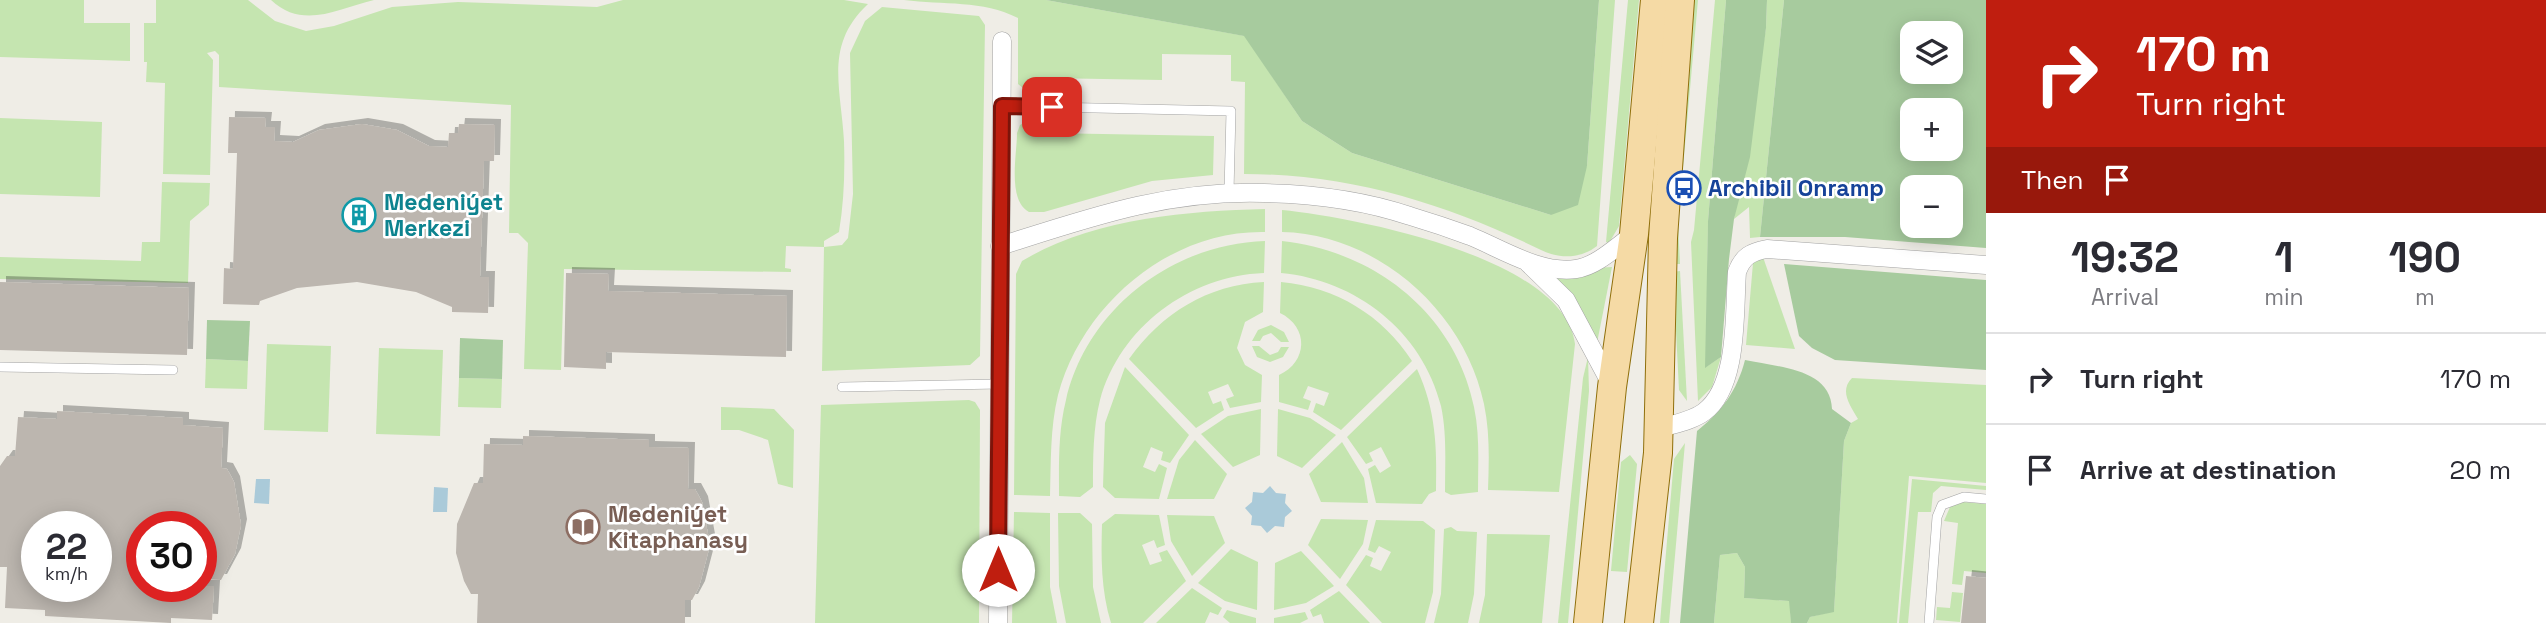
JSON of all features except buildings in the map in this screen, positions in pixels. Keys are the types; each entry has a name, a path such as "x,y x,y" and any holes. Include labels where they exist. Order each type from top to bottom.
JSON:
{"main road":[{"path":"1588,623 1612,387 1634,234 1655,0"},
{"path":"1639,623 1647,564 1658,429 1663,238 1680,0"},
{"path":"1647,564 1648,623"}],"street":[{"path":"998,623 1002,40"},
{"path":"1000,246 1134,204 1171,197 1229,192 1309,195 1356,202 1467,235 1523,259 1559,269 1576,269 1593,264 1634,234"},
{"path":"1658,429 1703,413 1722,391 1729,372 1737,272 1741,260 1752,252 1767,249 1986,265"},
{"path":"1523,259 1566,300 1612,387"}],"lane":[{"path":"1002,106 1231,111 1229,192"},
{"path":"0,368 173,370"},
{"path":"842,387 999,384"},
{"path":"1928,623 1937,517 1942,505 1964,497 1986,499"}],"green space":[{"path":"0,0 84,0 84,23 130,23 130,61 0,57"},
{"path":"156,0 248,0 275,21 306,31 334,26 392,7 458,2 597,7 623,0 844,0 868,4 854,19 840,51 838,68 844,164 839,232 824,241 824,247 786,246 785,268 791,269 791,272 564,269 561,370 524,369 528,243 518,233 509,233 511,105 219,87 219,55 215,51 207,53 213,60 210,175 163,174 165,83 146,82 147,62 144,62 144,23 156,23"},
{"path":"271,0 374,0 334,12 308,16 283,9"},
{"path":"904,0 1046,0 1245,36 1302,121 1352,153 1551,215 1587,166 1599,0 1615,0 1597,246 1577,255 1555,255 1470,219 1397,195 1322,179 1244,174 1245,82 1231,81 1231,55 1162,54 1162,80 1045,78 1044,94 1029,93 1018,84 1018,18 991,8"},
{"path":"1046,0 1599,0 1587,166 1578,205 1551,215 1352,153 1302,121 1244,36"},
{"path":"1628,0 1639,0 1619,226 1609,243 1606,242"},
{"path":"1690,0 1698,0 1678,223 1680,264 1673,264"},
{"path":"1715,0 1726,0 1708,221 1706,367 1721,357 1712,387 1698,401 1691,242"},
{"path":"1726,0 1767,0 1766,28 1750,157 1734,219 1721,357 1705,368 1708,221"},
{"path":"1767,0 1784,0 1760,237 1750,238 1749,207 1734,219 1766,28"},
{"path":"1784,0 1986,0 1986,248 1845,237 1760,237"},
{"path":"882,7 979,16 985,25 980,356 970,365 822,371 824,247 842,245 848,238 853,194 850,53 865,21"},
{"path":"0,118 102,122 100,197 0,194"},
{"path":"1027,121 1047,122 1047,133 1214,136 1213,175 1152,181 1044,212 1029,212 1018,198 1015,176 1017,133 1020,125"},
{"path":"162,182 210,183 209,205 190,221 188,283 0,279 0,257 141,261 142,242 160,242"},
{"path":"1265,209 1265,232 1230,235 1196,244 1164,259 1134,279 1109,303 1087,331 1070,362 1058,395 1052,433 1050,496 1014,495 1016,274 1022,261 1078,235 1140,220 1203,212"},
{"path":"1282,210 1356,222 1451,247 1496,265 1535,287 1562,314 1575,344 1559,492 1488,490 1488,436 1484,404 1474,370 1458,339 1437,310 1412,284 1383,263 1351,247 1317,236 1282,232"},
{"path":"1265,241 1264,273 1236,276 1184,295 1161,310 1124,350 1110,374 1100,400 1093,454 1093,487 1080,497 1059,496 1060,436 1066,400 1077,367 1093,337 1114,310 1138,288 1167,269 1198,254 1231,245"},
{"path":"1282,241 1316,247 1348,258 1378,273 1405,292 1429,316 1449,343 1464,373 1474,407 1478,439 1478,492 1451,495 1445,492 1445,438 1441,406 1432,379 1419,355 1402,333 1360,298 1335,286 1281,273"},
{"path":"1763,257 1795,349 1746,345 1753,263 1756,258"},
{"path":"1784,264 1986,280 1986,370 1835,360 1812,348 1799,336"},
{"path":"1612,267 1597,343 1545,271"},
{"path":"1680,271 1687,401 1679,390 1673,272"},
{"path":"1264,282 1263,312 1245,322 1237,348 1245,365 1262,375 1261,402 1230,408 1226,399 1234,396 1228,384 1208,392 1213,404 1221,401 1224,410 1196,428 1129,359 1156,328 1188,304 1224,289"},
{"path":"1281,282 1320,290 1356,306 1387,330 1412,361 1341,430 1313,412 1316,403 1324,406 1329,393 1308,386 1303,398 1311,401 1308,410 1279,402 1279,375 1295,362 1301,344 1296,327 1280,313"},
{"path":"207,320 250,321 248,361 206,359"},
{"path":"1271,325 1284,332 1289,342 1281,342 1271,333 1263,336 1260,341 1252,341 1258,330"},
{"path":"460,338 503,340 502,379 459,378"},
{"path":"267,344 331,346 328,432 264,430"},
{"path":"1252,346 1259,346 1270,355 1278,352 1281,347 1289,347 1283,357 1270,362 1257,357"},
{"path":"379,348 443,350 440,436 376,434"},
{"path":"1588,357 1589,391 1568,623 1558,623 1583,378"},
{"path":"206,359 248,361 247,389 205,388"},
{"path":"1745,360 1786,368 1812,377 1829,395 1832,409 1851,423 1844,441 1834,612 1810,617 1807,623 1791,623 1789,601 1744,598 1745,567 1737,553 1720,555 1714,623 1680,623 1697,431 1727,400 1738,381"},
{"path":"1125,367 1189,435 1170,463 1161,460 1163,452 1151,447 1143,467 1155,472 1159,464 1167,468 1159,499 1115,498 1103,487 1105,423"},
{"path":"1417,369 1432,414 1436,491 1429,494 1422,504 1376,503 1368,469 1375,465 1380,473 1391,466 1381,447 1369,453 1373,461 1366,464 1347,437"},
{"path":"459,378 502,379 501,408 458,407"},
{"path":"1852,378 1986,385 1986,483 1909,476 1897,623 1807,623 1810,617 1834,611 1844,441 1851,423 1858,419 1846,393"},
{"path":"969,400 975,402 980,410 979,623 815,623 821,405"},
{"path":"721,407 774,409 794,430 793,488 778,484 768,440 739,430 721,430"},
{"path":"1261,409 1260,455 1233,467 1201,434 1228,416"},
{"path":"1278,409 1310,418 1336,435 1302,468 1277,456"},
{"path":"1195,440 1227,474 1214,499 1167,499 1179,460"},
{"path":"1342,442 1364,478 1368,503 1321,502 1309,474"},
{"path":"1685,443 1669,623 1660,623 1674,459"},
{"path":"1630,455 1637,464 1627,572 1611,571 1621,462"},
{"path":"1912,479 1986,486 1986,490 1941,486 1933,493 1931,512 1918,512 1908,623 1899,623"},
{"path":"1963,502 1986,504 1986,573 1964,571 1962,585 1952,584 1958,523 1944,521 1950,507"},
{"path":"1014,512 1050,513 1050,587 1057,623 1012,623"},
{"path":"1058,513 1080,513 1092,524 1093,587 1101,623 1066,623 1059,586"},
{"path":"1115,514 1159,515 1165,545 1157,548 1154,540 1142,545 1150,565 1162,561 1159,553 1167,550 1186,581 1143,623 1111,623 1102,574 1102,524"},
{"path":"1167,515 1214,516 1225,543 1192,576 1171,541"},
{"path":"1321,519 1368,520 1363,544 1340,579 1308,545"},
{"path":"1376,520 1423,521 1435,530 1433,592 1425,623 1382,623 1346,585 1366,555 1373,558 1370,566 1381,571 1391,552 1379,546 1375,553 1368,550"},
{"path":"1451,527 1457,531 1477,532 1474,594 1468,623 1434,623 1441,594 1444,529"},
{"path":"1487,534 1550,535 1542,623 1479,623 1485,595"},
{"path":"1231,549 1258,562 1257,610 1225,601 1198,583"},
{"path":"1301,551 1334,586 1306,603 1274,610 1275,563"},
{"path":"1737,553 1745,567 1744,598 1790,601 1791,623 1714,623 1720,555"},
{"path":"1192,588 1222,608 1218,615 1210,612 1205,623 1156,623"},
{"path":"1339,591 1370,623 1324,623 1321,614 1313,617 1310,610"},
{"path":"1952,592 1963,593 1960,622 1936,620 1937,607 1950,608"},
{"path":"1227,610 1256,618 1256,623 1230,623 1223,617"},
{"path":"1305,612 1308,619 1300,623 1274,623 1274,618"}],"water":[{"path":"256,479 270,479 269,504 254,503"},
{"path":"1270,486 1276,493 1286,494 1285,503 1292,511 1285,517 1284,527 1275,526 1267,533 1261,526 1251,525 1252,516 1245,508 1252,502 1253,492 1263,493"},
{"path":"434,487 448,488 447,512 433,512"}],"place":[{"name":"Archibil Onramp","path":"1684,188"},
{"name":"Medeniýet Merkezi","path":"359,215"},
{"name":"Medeniýet Kitaphanasy","path":"583,527"}],"route":[{"path":"998,570 1002,106 1052,107"}]}
